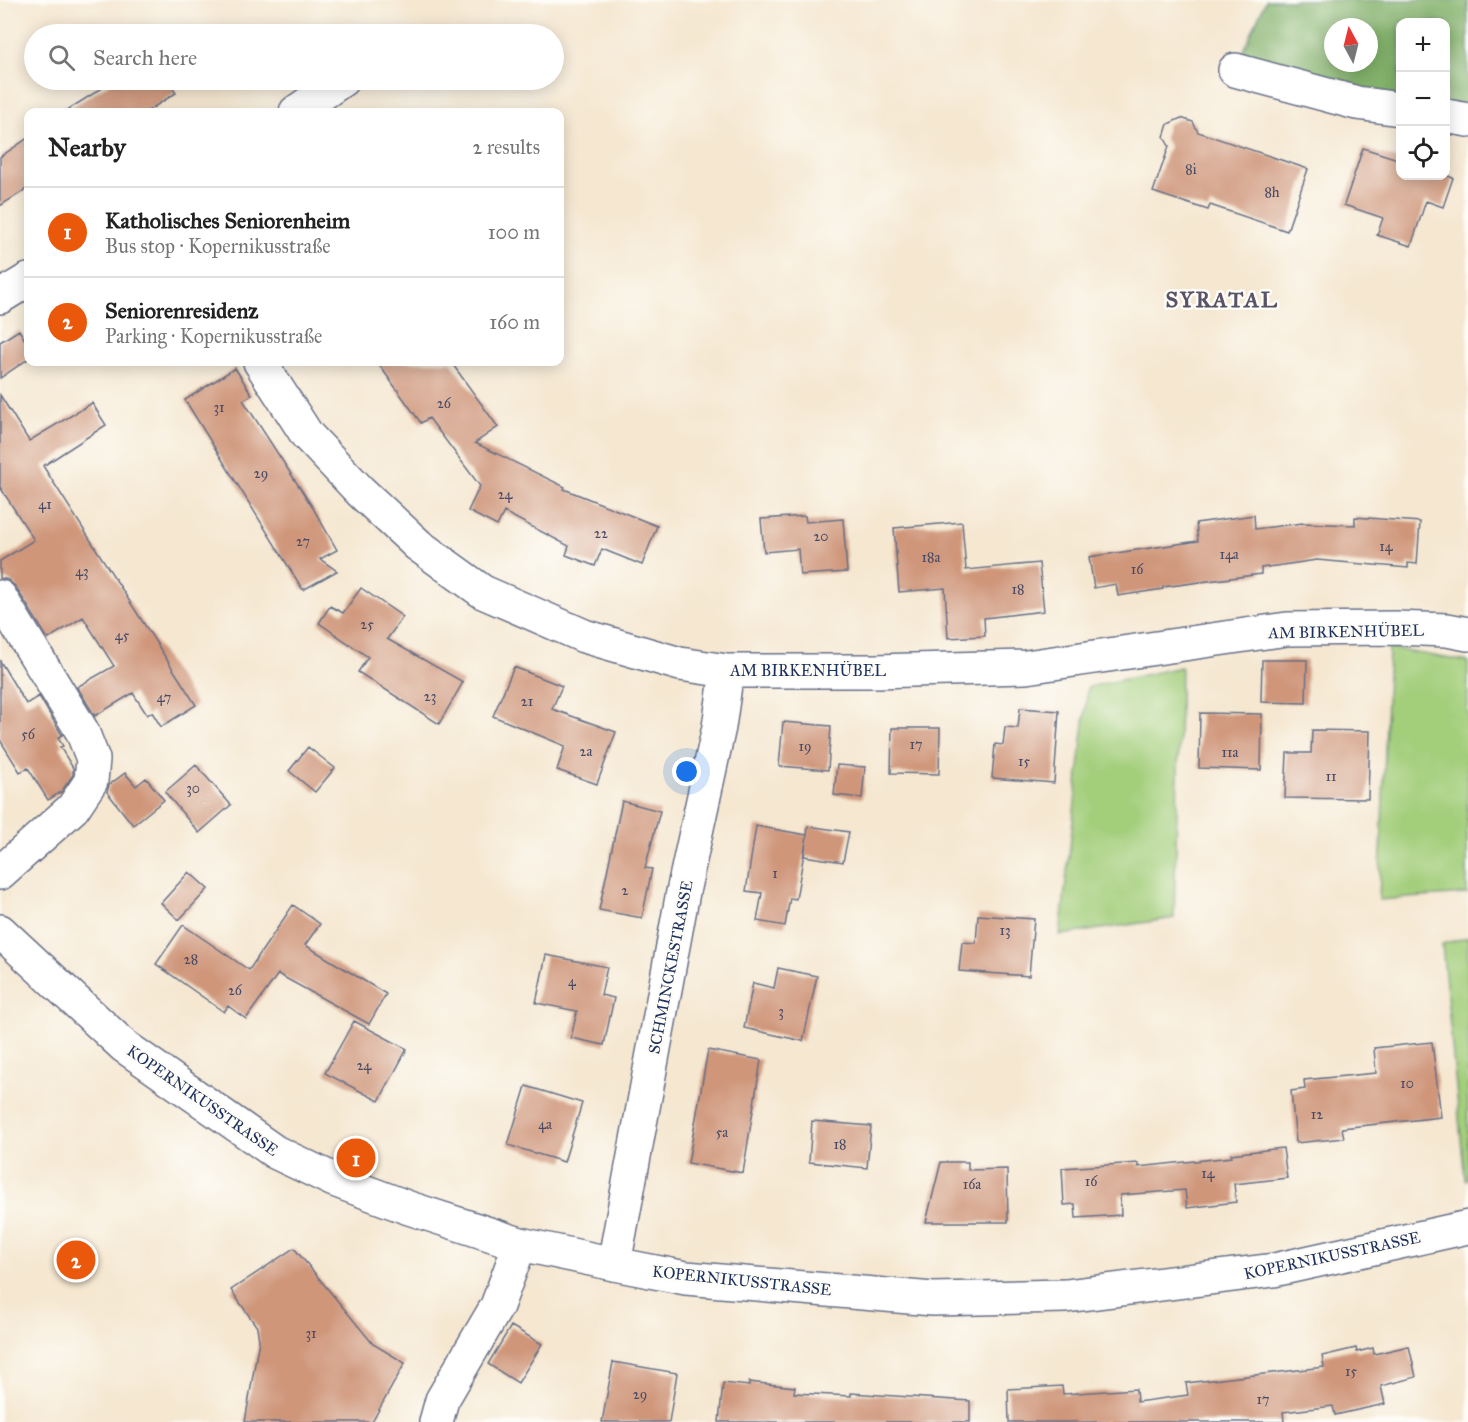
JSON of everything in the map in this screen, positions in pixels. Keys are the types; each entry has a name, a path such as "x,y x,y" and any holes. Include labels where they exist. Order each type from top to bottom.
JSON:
{"street":[{"path":"1235,70 1356,103 1396,108"},
{"path":"302,108 328,90"},
{"path":"1450,117 1468,120"},
{"path":"0,297 24,282"},
{"name":"AM BIRKENHÜBEL","path":"263,366 307,435 360,491 418,545 483,592 584,636 680,664 727,671 875,671 1026,667 1287,629 1396,628 1447,630 1468,634"},
{"path":"0,597 82,731 93,759 91,781 73,808 0,873"},
{"name":"SCHMINCKESTRASSE","path":"614,1264 683,892 719,727 727,671"},
{"name":"KOPERNIKUSSTRASSE","path":"0,931 124,1047 275,1152 367,1194 520,1244 614,1264 686,1278 933,1299 1066,1296 1274,1270 1468,1227"},
{"path":"439,1421 442,1400 497,1306 520,1244"}],"green space":[{"path":"1266,0 1468,0 1468,120 1450,117 1450,18 1396,18 1396,108 1235,70"},
{"path":"1389,648 1468,662 1467,894 1379,900"},
{"path":"1181,667 1174,918 1060,935 1088,687"},
{"path":"1468,937 1468,1179 1465,1180 1442,944"}],"building":[{"path":"99,90 174,90 176,93 152,108 70,108"},
{"path":"1181,118 1193,122 1198,132 1308,169 1287,231 1210,205 1208,210 1153,192 1169,146 1164,137 1168,124"},
{"path":"24,141 24,191 0,206 0,157"},
{"path":"1363,148 1396,158 1396,180 1450,180 1450,177 1453,178 1443,207 1426,201 1411,246 1377,235 1383,218 1344,205"},
{"path":"19,330 24,338 24,362 0,378 0,342"},
{"path":"380,366 454,366 498,427 475,443 565,487 564,489 657,526 642,565 602,549 595,566 566,555 569,546 504,512 497,526 468,511 480,486 429,418 421,423"},
{"path":"235,368 252,395 243,400 313,508 337,550 320,559 337,571 303,590 185,400"},
{"path":"0,395 29,441 92,403 106,425 43,466 196,705 161,727 152,712 147,715 133,693 95,716 77,687 114,666 83,617 48,639 16,587 8,580 0,578 0,561 34,540 0,487"},
{"path":"1254,515 1255,529 1303,523 1355,525 1355,517 1420,522 1417,564 1408,563 1408,568 1317,560 1261,568 1261,574 1163,587 1163,589 1118,596 1116,584 1094,588 1089,557 1198,541 1196,523"},
{"path":"805,516 806,522 843,519 847,572 800,575 798,549 764,552 761,519"},
{"path":"962,522 966,570 1039,563 1044,611 984,618 985,636 948,638 945,588 899,592 894,528"},
{"path":"361,588 403,617 387,639 463,682 439,724 358,672 368,657 319,623 330,606 343,613"},
{"path":"1262,660 1307,660 1306,703 1261,702"},
{"path":"0,661 26,704 39,696 62,735 58,738 63,746 60,747 73,768 73,775 61,792 48,800 28,768 20,772 0,740"},
{"path":"514,667 562,686 552,709 616,732 597,784 557,770 565,746 493,716"},
{"path":"1020,708 1059,711 1054,783 992,778 995,744 1003,745 1005,727 1018,728"},
{"path":"1200,713 1262,714 1261,770 1199,768"},
{"path":"783,722 831,726 828,770 779,766"},
{"path":"892,728 940,728 939,774 891,773"},
{"path":"1312,730 1370,731 1368,799 1285,798 1287,753 1311,753"},
{"path":"308,747 335,768 315,792 289,771"},
{"path":"196,765 231,805 199,833 165,792"},
{"path":"837,765 865,767 862,798 834,795"},
{"path":"125,773 136,786 146,778 164,800 133,825 107,792 109,785"},
{"path":"622,801 660,811 645,868 652,869 642,918 599,910"},
{"path":"756,826 807,835 808,826 849,832 843,862 804,856 807,836 796,899 790,898 785,926 757,921 762,893 746,891"},
{"path":"189,872 208,889 179,920 161,903"},
{"path":"293,905 320,924 305,945 386,994 369,1024 278,974 246,1019 228,1006 224,1012 156,964 183,925 249,970"},
{"path":"978,915 1034,919 1029,976 959,971 962,942 976,943"},
{"path":"546,955 607,967 601,995 614,998 604,1045 571,1038 577,1011 536,1003"},
{"path":"778,968 817,976 803,1041 744,1028 753,983 774,988"},
{"path":"354,1021 407,1049 379,1101 325,1073"},
{"path":"1432,1042 1441,1117 1342,1128 1344,1138 1296,1143 1291,1091 1305,1089 1304,1080 1376,1073 1374,1048"},
{"path":"708,1050 761,1060 743,1173 688,1163"},
{"path":"526,1086 582,1103 564,1162 508,1145"},
{"path":"812,1121 871,1126 867,1168 809,1162"},
{"path":"1283,1148 1287,1178 1234,1184 1236,1202 1187,1208 1185,1190 1120,1195 1121,1215 1076,1218 1075,1204 1064,1205 1062,1168 1138,1163 1138,1167 1232,1157 1231,1154"},
{"path":"941,1162 968,1162 968,1170 1007,1169 1008,1222 926,1222"},
{"path":"294,1248 373,1344 405,1363 372,1422 245,1422 259,1340 257,1327 231,1290"},
{"path":"511,1326 542,1344 518,1383 488,1364"},
{"path":"1409,1346 1416,1377 1381,1386 1385,1404 1335,1415 1333,1406 1283,1412 1284,1422 1009,1422 1008,1389 1062,1386 1063,1394 1136,1389 1137,1402 1188,1395 1186,1383 1324,1367 1322,1356 1356,1348 1357,1352 1373,1348 1374,1354"},
{"path":"613,1362 677,1373 669,1422 602,1422"},
{"path":"749,1382 795,1387 794,1393 851,1396 851,1393 970,1401 970,1422 719,1422 723,1383 749,1386"}],"place":[{"name":"Katholisches Seniorenheim","path":"356,1158"},
{"name":"Seniorenresidenz","path":"76,1260"}],"district":[{"name":"SYRATAL","path":"1222,299"}]}
